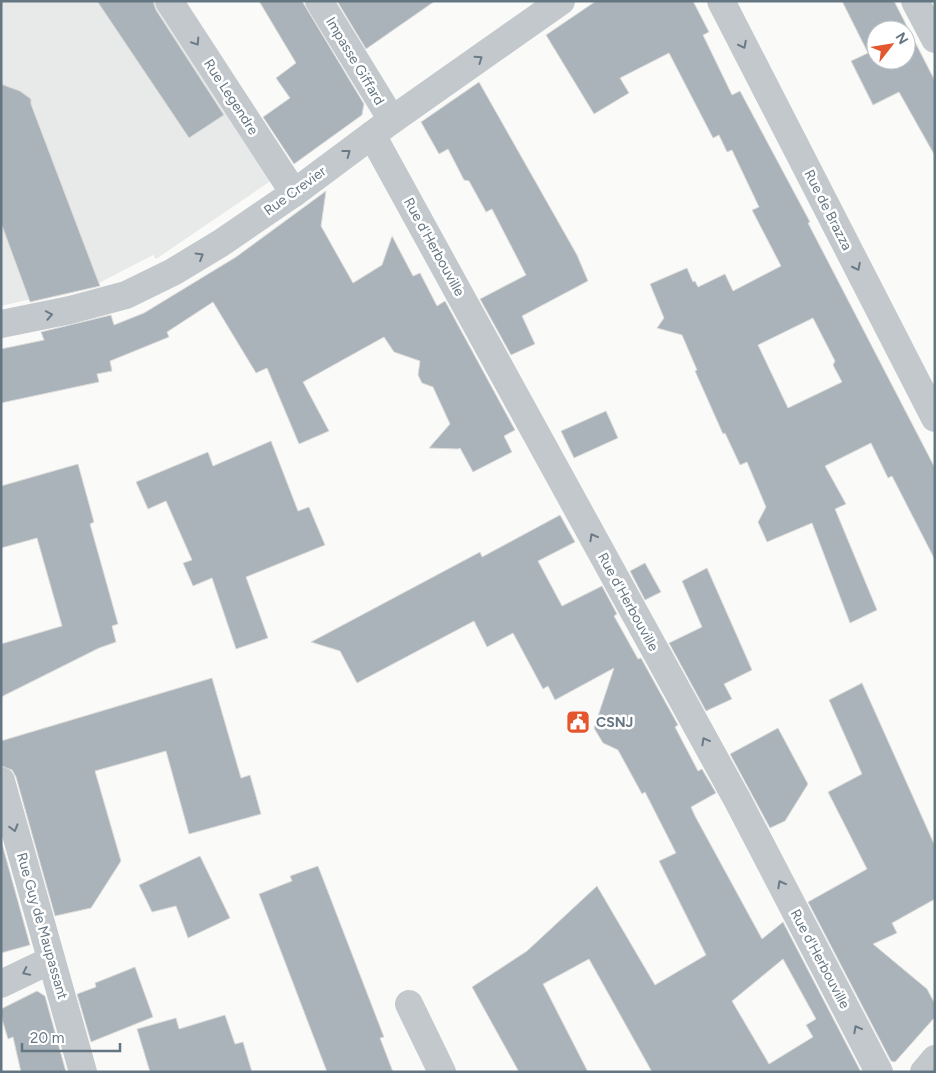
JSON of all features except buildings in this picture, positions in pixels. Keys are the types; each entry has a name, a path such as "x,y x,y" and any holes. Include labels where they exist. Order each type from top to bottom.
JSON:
{"street":[{"name":"Rue Legendre","path":"169,1 294,193"},
{"name":"Impasse Giffard","path":"319,1 382,128"},
{"name":"Rue Crevier","path":"1,324 70,310 126,295 173,272 221,244 561,1"},
{"name":"Rue de Brazza","path":"721,1 935,418"},
{"path":"915,1 935,39"},
{"name":"Rue d'Herbouville","path":"382,128 879,1072"},
{"name":"Rue Guy de Maupassant","path":"1,781 82,1072"},
{"path":"1,984 51,960"},
{"path":"409,1004 442,1072"},
{"path":"924,1072 935,1059"}],"shaded area":[{"path":"1,1 157,1 272,180 156,259 153,255 99,283 1,306"}],"place":[{"name":"CSNJ","path":"578,722"}]}
